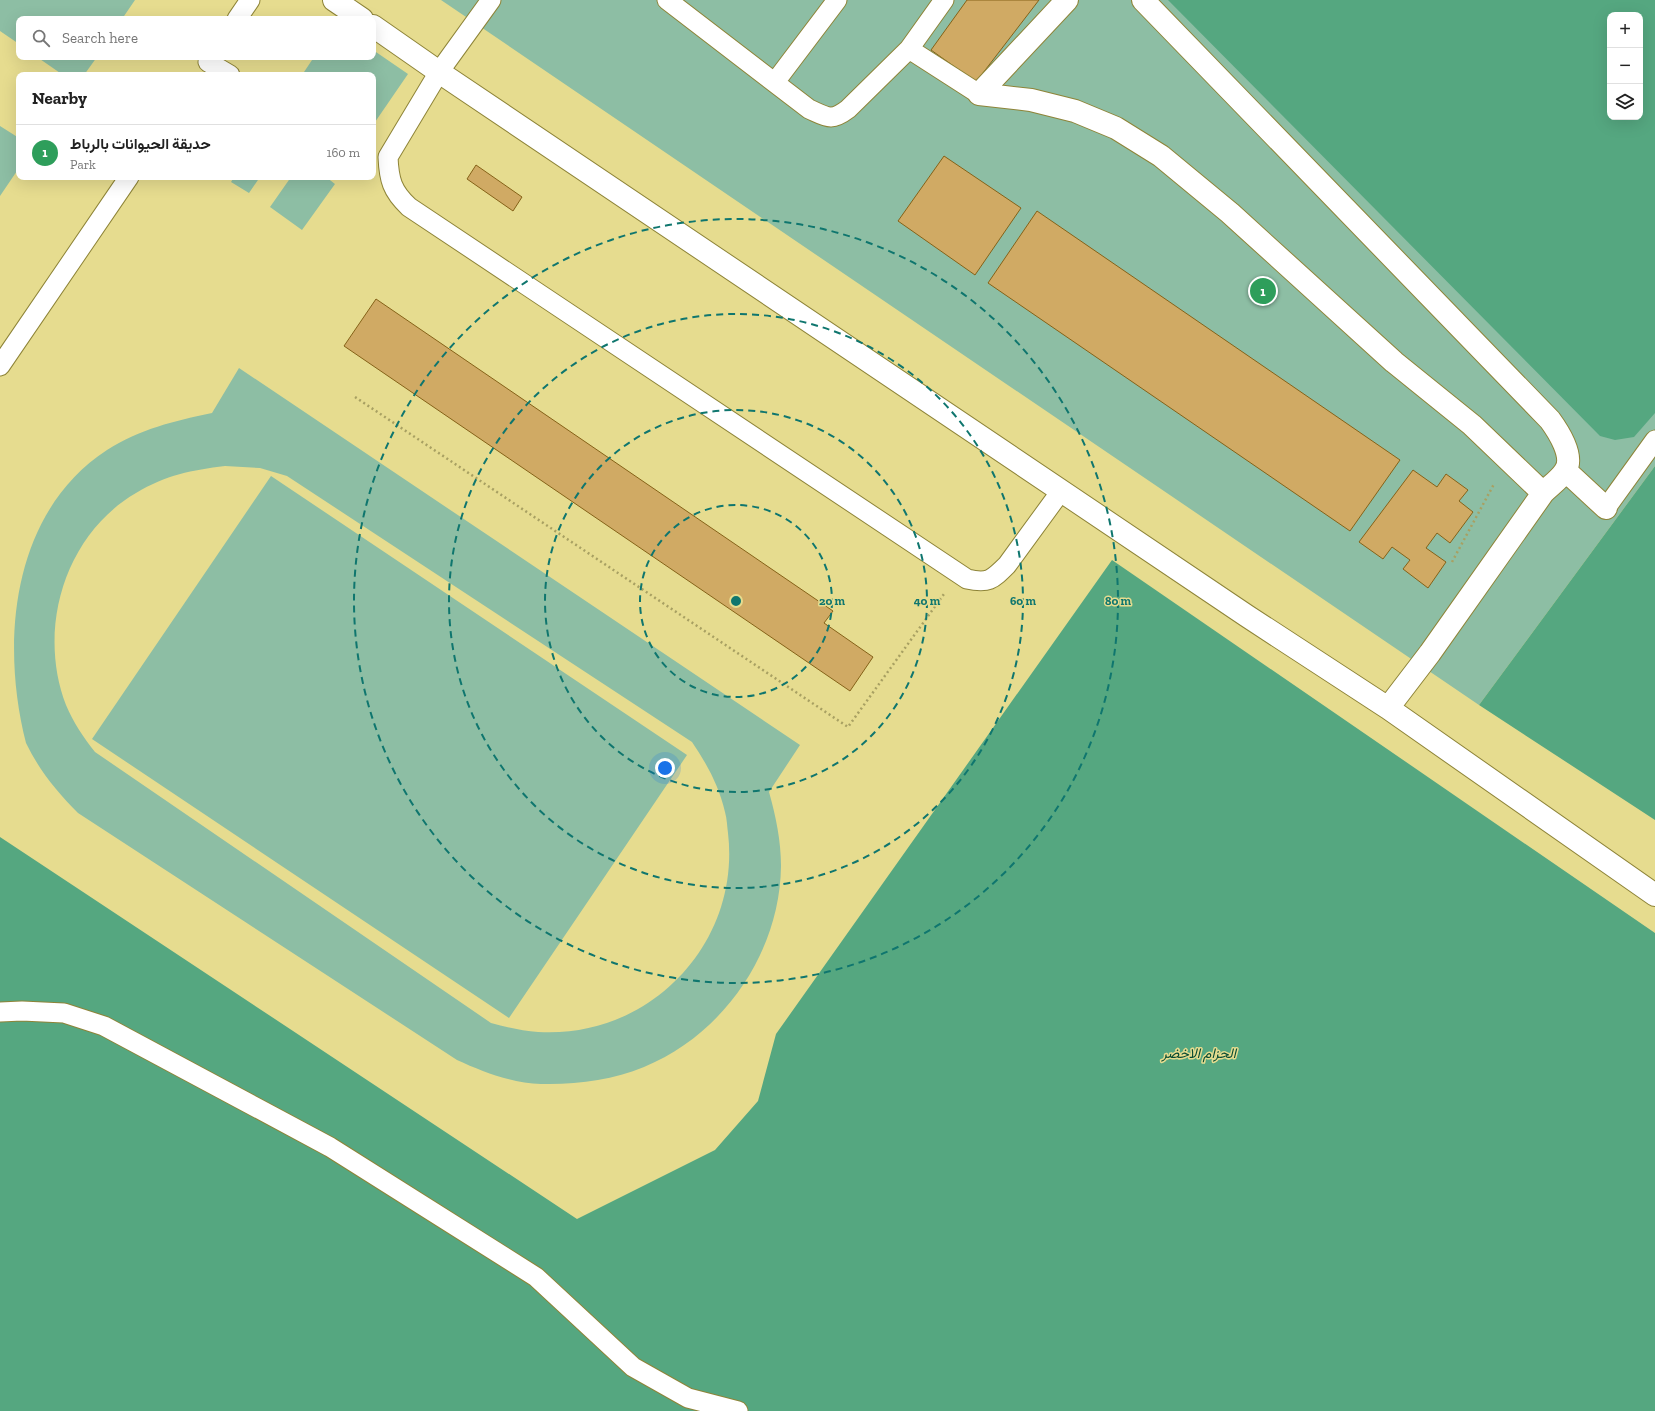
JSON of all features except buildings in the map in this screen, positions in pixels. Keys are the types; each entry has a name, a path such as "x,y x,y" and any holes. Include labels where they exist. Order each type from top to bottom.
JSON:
{"street":[{"path":"334,0 358,16"},
{"path":"978,94 1067,0"},
{"path":"1143,0 1550,420 1564,442 1568,461 1566,471 1543,494 1430,653 1388,708"},
{"path":"376,28 1247,616 1388,708 1655,895"},
{"path":"978,94 1031,100 1075,111 1116,128 1161,156 1230,213 1394,362 1472,425 1543,494"},
{"path":"1566,471 1606,508"}],"lane":[{"path":"239,16 250,0"},
{"path":"491,0 439,72 381,168 399,197 409,207 967,579 980,582 990,581 998,575 1061,491"},
{"path":"667,0 776,82 809,109 826,117 838,117 848,109 910,49 944,0"},
{"path":"776,82 837,0"},
{"path":"910,49 978,94"},
{"path":"206,64 223,72"},
{"path":"0,366 127,180"},
{"path":"1606,508 1655,440"},
{"path":"0,1012 22,1010 64,1013 104,1026 330,1147 536,1277 633,1367 688,1398 738,1411"}],"path":[{"path":"355,396 848,727 958,573"},
{"path":"1452,562 1507,459"}],"green space":[{"path":"0,0 135,0 124,16 16,16 16,42 0,31"},
{"path":"441,0 1655,0 1655,466 1479,705"},
{"path":"1168,0 1655,0 1655,413 1634,437 1615,440 1600,436"},
{"path":"376,52 408,74 376,121 376,72 304,72 312,60 376,60"},
{"path":"41,60 95,60 86,72 59,72"},
{"path":"0,126 16,136 16,172 0,196"},
{"path":"232,180 258,180 249,193 231,182"},
{"path":"289,180 330,180 335,184 302,230 270,207"},
{"path":"239,368 800,745 769,792 778,829 781,866 778,898 770,929 758,959 742,986 722,1012 699,1034 673,1052 644,1067 632,1072 594,1081 567,1084 519,1082 477,1069 457,1060 78,813 49,780 26,743 18,704 14,663 15,622 21,582 33,543 51,508 75,476 107,450 132,436 145,431 184,419 212,413","holes":["225,466 260,468 287,476 692,742 712,776 722,802 728,833 728,874 719,912 703,947 680,977 650,1001 616,1019 579,1030 538,1032 520,1030 491,1023 95,752 75,724 66,705 58,676 55,646 56,616 63,587 75,559 91,533 111,511 147,487 179,474 201,469"]},
{"path":"1655,466 1655,820 1479,705"},
{"path":"271,476 687,755 509,1018 92,739"},
{"name":"الحزام الاخضر","path":"1112,560 1655,933 1655,1411 0,1411 0,837 577,1219 715,1150 758,1101 776,1034"}],"place":[{"name":"حديقة الحيوانات بالرباط","path":"1263,291"}]}
